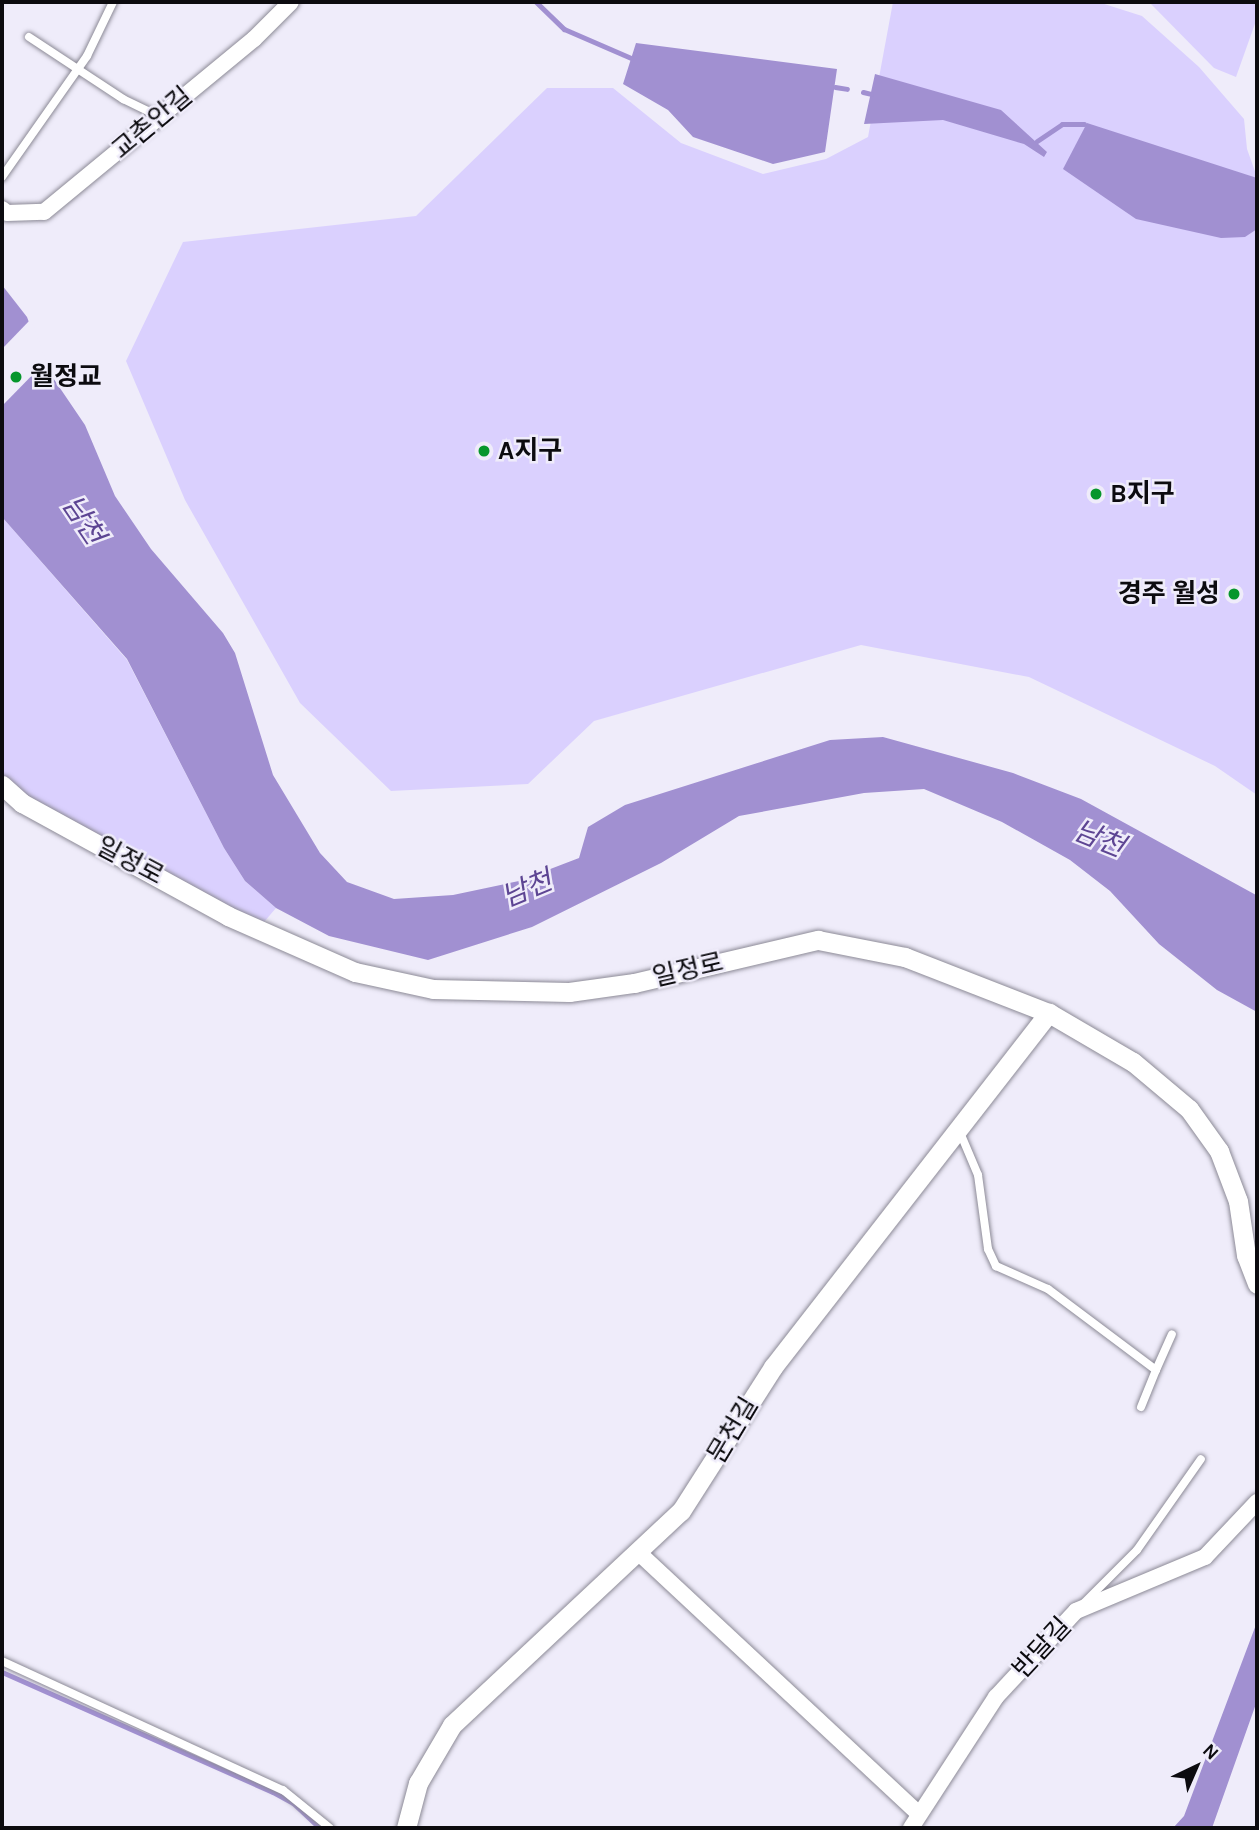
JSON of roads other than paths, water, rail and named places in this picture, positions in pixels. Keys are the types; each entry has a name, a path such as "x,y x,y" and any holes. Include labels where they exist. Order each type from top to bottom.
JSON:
{"street":[{"name":"교촌안길","path":"2,209 7,213 44,212 160,117 290,2"},
{"name":"일정로","path":"2,785 22,803 228,916 355,972 433,989 569,992 634,983 818,940 905,957 1049,1013 1133,1062 1189,1109 1219,1152 1238,1201 1246,1255 1257,1284"},
{"name":"문천길","path":"406,1828 418,1783 452,1725 681,1511 773,1367 1049,1013"},
{"name":"반달길","path":"915,1821 996,1697 1076,1611 1205,1557 1257,1502"},
{"path":"638,1552 915,1821"}],"lane":[{"path":"2,177 79,69 113,2"},
{"path":"29,37 160,117"},
{"path":"958,1128 978,1175 988,1250 996,1266 1048,1289 1156,1370"},
{"path":"1141,1407 1172,1334"},
{"path":"1076,1611 1138,1550 1201,1458"},
{"path":"2,1661 283,1790 330,1828"}],"water":[{"path":"636,43 837,69 825,152 773,164 693,137 668,110 623,84"},
{"path":"875,74 1001,110 1047,152 1044,157 1024,144 943,120 864,124"},
{"path":"1087,123 1257,178 1257,229 1245,237 1221,238 1136,219 1063,169"},
{"name":"남천","path":"2,285 27,317 45,366 85,425 115,496 151,549 223,633 235,653 273,775 320,853 347,882 394,899 453,895 519,881 579,858 588,827 625,805 830,740 883,737 1013,773 1081,799 1256,895 1257,1012 1217,990 1159,944 1110,891 1070,860 1002,822 924,789 864,793 739,816 661,863 532,927 428,960 329,936 276,908 245,881 224,848 127,659 2,517"},
{"path":"1257,1622 1257,1701 1212,1828 1173,1828 1184,1816"}],"waterway":[{"path":"536,2 564,29 631,58"},
{"path":"835,87 847,89"},
{"path":"863,92 871,94"},
{"path":"1037,141 1062,124 1084,124"},
{"path":"2,1672 273,1792 293,1803 320,1828"}],"place":[{"name":"월정교","path":"16,377"},
{"name":"A지구","path":"484,451"},
{"name":"B지구","path":"1096,494"},
{"name":"경주 월성","path":"1234,594"}]}
